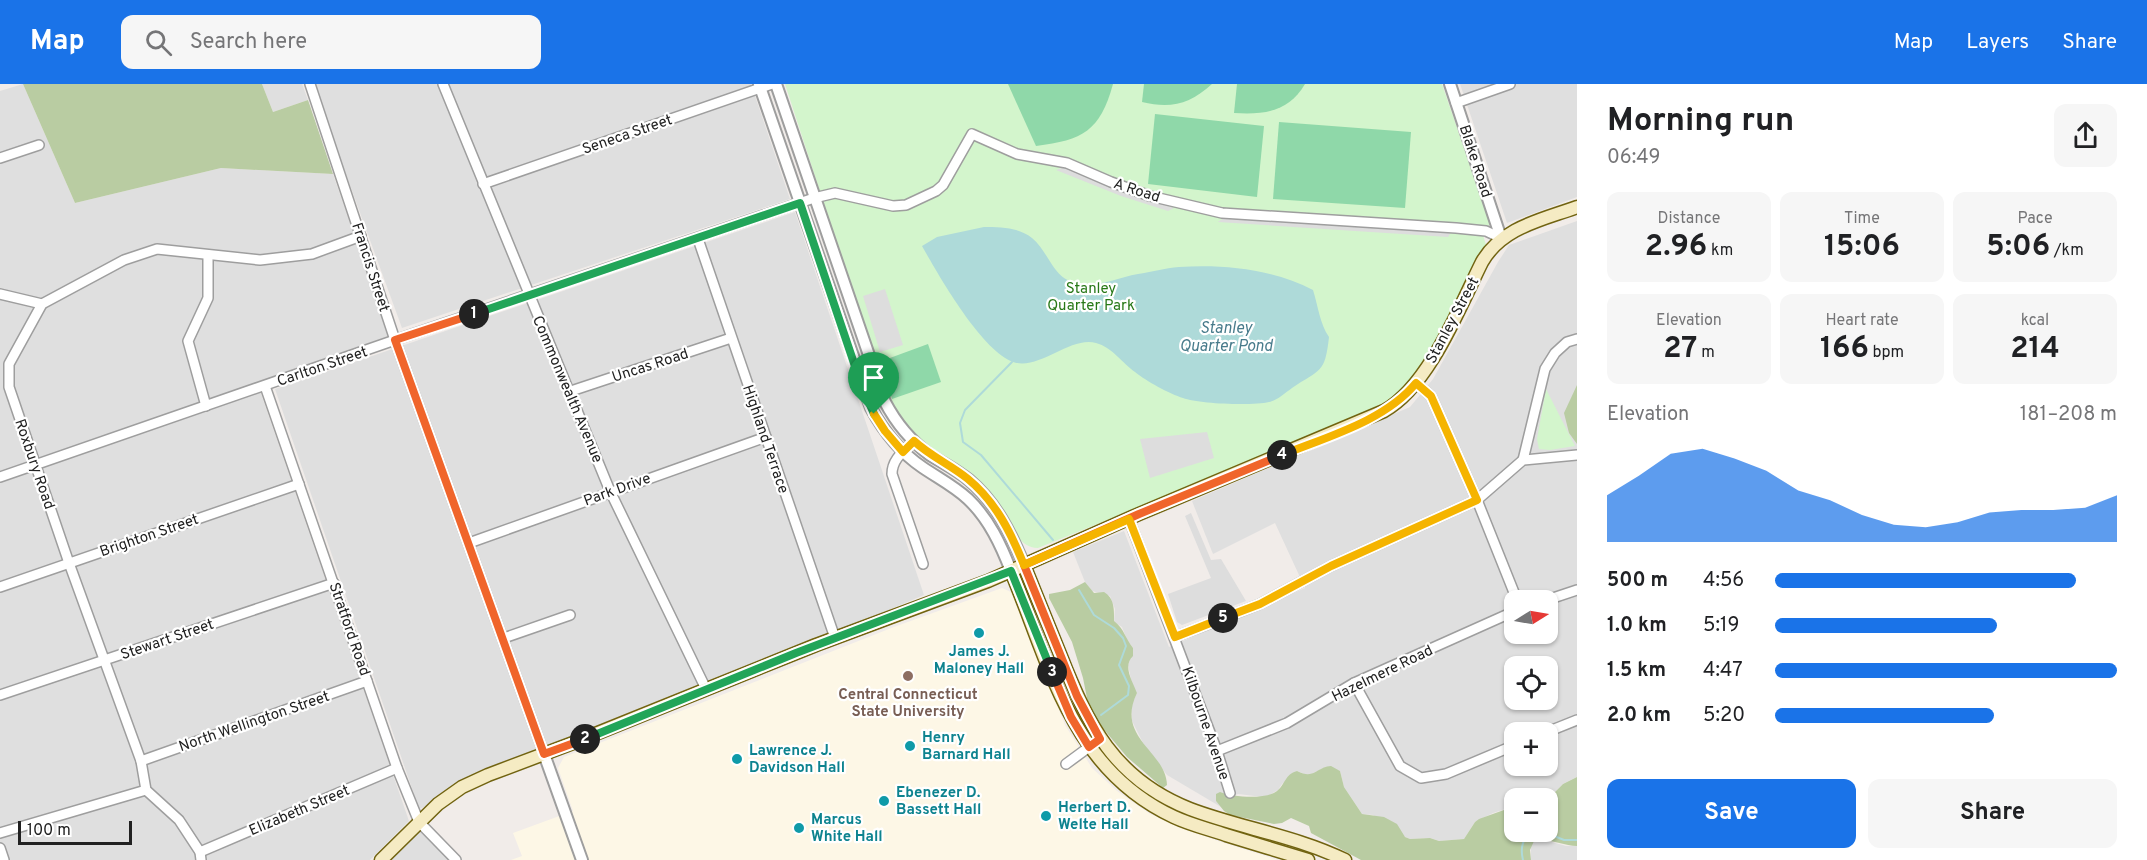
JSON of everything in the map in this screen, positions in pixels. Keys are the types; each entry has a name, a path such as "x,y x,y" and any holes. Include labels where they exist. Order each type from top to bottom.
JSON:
{"main road":[{"name":"Stanley Street","path":"381,860 442,801 462,787 495,772 1011,571 1377,415 1399,401 1416,383 1436,352 1490,249 1501,238 1518,229 1577,207"},
{"path":"1024,565 1077,696 1100,739 1122,765 1153,790 1185,807 1319,849 1345,860"},
{"path":"1011,571 1067,708 1089,747 1114,777 1148,803 1176,818 1308,860"},
{"path":"1233,837 1237,824"}],"street":[{"name":"Francis Street","path":"310,84 395,340 544,754"},
{"name":"Commonwealth Avenue","path":"443,84 610,491 706,689"},
{"path":"774,84 885,402 893,416 914,441 968,479 988,499 1005,523 1024,565"},
{"name":"Seneca Street","path":"483,184 760,86 774,84"},
{"name":"Blake Road","path":"1450,84 1501,238"},
{"path":"1456,103 1510,84"},
{"path":"760,86 871,408 885,431 903,452 924,469 955,488 971,502 994,534 1011,571"},
{"name":"A Road","path":"814,198 835,193 893,206 914,202 943,185 972,134 1017,154 1067,163 1150,196 1222,213 1476,230 1486,231 1501,238"},
{"path":"0,158 39,145"},
{"name":"Carlton Street","path":"0,477 814,198"},
{"path":"0,294 42,304 124,260 157,249 260,260 312,254 361,236"},
{"name":"Highland Terrace","path":"698,239 835,638"},
{"path":"206,406 188,341 208,298 208,255"},
{"name":"Roxbury Road","path":"42,304 5,366 9,387 69,563 141,761 146,790"},
{"path":"844,333 858,328"},
{"name":"Uncas Road","path":"568,392 731,338"},
{"path":"1175,637 1260,604 1331,566 1477,500 1523,460 1545,369 1555,353 1567,342 1577,339"},
{"path":"1416,383 1431,396 1477,500 1513,590"},
{"name":"Stratford Road","path":"265,386 397,768 419,822 456,860"},
{"name":"Park Drive","path":"469,543 766,437"},
{"path":"914,441 896,460 892,467 892,474 923,564"},
{"path":"1523,460 1577,455"},
{"name":"Brighton Street","path":"0,587 299,484"},
{"name":"Kilbourne Avenue","path":"1129,519 1175,637 1230,793"},
{"name":"Stewart Street","path":"0,696 334,583"},
{"path":"1558,596 1577,590"},
{"path":"504,638 570,615"},
{"name":"Hazelmere Road","path":"1217,751 1287,723 1354,683 1504,616"},
{"name":"North Wellington Street","path":"141,761 367,681"},
{"path":"1354,683 1400,766 1421,778 1446,774 1504,750"},
{"path":"1558,728 1577,720"},
{"path":"1066,764 1100,739"},
{"path":"544,754 582,860"},
{"name":"Elizabeth Street","path":"201,856 397,768"},
{"path":"0,833 146,790 179,820 201,856"},
{"path":"0,848 4,860"}],"shaded area":[{"path":"23,84 75,203 221,168 333,174 389,336 257,382 409,821 370,860 0,860 0,91"},
{"path":"262,84 302,84 308,100 273,112"},
{"path":"313,84 751,84 790,199 402,328"},
{"path":"1460,84 1577,84 1577,197 1507,223"},
{"path":"1064,167 1106,185 1174,208 1168,211 1121,196 1056,170"},
{"path":"795,212 924,595 419,809 275,389"},
{"path":"1225,217 1452,231 1448,237 1218,222"},
{"path":"1577,221 1577,777 1558,789 1504,788 1504,810 1475,822 1464,839 1439,841 1430,838 1405,837 1373,815 1362,814 1344,787 1340,771 1326,767 1310,775 1297,771 1278,790 1268,796 1238,794 1216,801 1221,807 1167,775 1144,745 1132,721 1131,705 1137,693 1132,684 1128,665 1133,648 1122,627 1114,622 1115,609 1110,596 1092,591 1085,582 1073,552 1124,531 1169,647 1305,588 1275,523 1213,554 1192,501 1410,407 1433,379 1509,245"},
{"path":"885,289 903,345 880,352 863,296"},
{"path":"1207,432 1214,458 1150,478 1140,439"},
{"path":"1191,513 1211,560 1221,559 1246,601 1182,625 1177,622 1168,594 1211,578 1185,516"},
{"name":"Central Connecticut State University","path":"1002,588 1013,593 1065,725 1092,768 1117,791 1150,814 1215,840 1278,860 511,860 522,856 513,833 573,811 558,768 564,757 894,627"},
{"path":"420,830 450,860 390,860"},
{"path":"1533,842 1552,842 1577,846 1577,860 1531,860 1531,845"}],"green space":[{"path":"23,84 262,84 273,112 308,100 333,174 221,168 75,203"},
{"name":"Stanley Quarter Park","path":"785,84 1442,84 1489,221 1489,226 1483,235 1486,245 1425,360 1413,378 1381,406 1258,459 1038,548 1030,547 1017,536 999,505 981,485 913,433 885,392"},
{"path":"1008,84 1113,84 1102,113 1087,130 1066,140 1036,146"},
{"path":"1144,84 1212,84 1188,100 1162,105 1142,102"},
{"path":"1237,84 1305,84 1291,101 1274,110 1234,113"},
{"path":"1155,114 1264,126 1257,197 1148,184"},
{"path":"1279,122 1411,132 1405,208 1273,199"},
{"path":"928,344 941,382 892,399 879,362"},
{"path":"1577,385 1577,444 1569,433 1564,413"},
{"path":"1546,389 1575,446 1550,450 1539,449 1537,439"},
{"path":"1085,582 1094,593 1104,592 1108,595 1113,605 1114,621 1133,648 1133,656 1128,664 1137,693 1132,708 1132,722 1143,743 1165,773 1167,785 1163,788 1127,757 1101,726 1088,703 1072,642 1049,598 1049,594 1070,590"},
{"path":"1331,766 1340,771 1344,787 1362,814 1384,817 1397,824 1405,837 1410,839 1430,838 1439,841 1464,839 1479,819 1504,810 1504,842 1534,842 1530,850 1531,860 1361,860 1311,833 1309,826 1291,818 1274,824 1230,815 1216,801 1216,794 1220,792 1249,797 1272,794 1280,789 1293,772 1312,774"},
{"path":"1577,777 1577,846 1553,842 1558,842 1558,789"}],"water":[{"name":"Stanley Quarter Pond","path":"984,227 1009,228 1027,234 1038,244 1056,270 1067,280 1075,283 1099,283 1179,267 1213,266 1265,273 1298,283 1313,290 1321,321 1329,337 1323,364 1315,373 1275,400 1239,404 1201,402 1172,394 1140,376 1112,352 1096,343 1076,344 1033,362 1013,362 1001,355 975,328 950,293 922,246 937,237"}],"waterway":[{"path":"1012,362 965,410 960,423 963,442 981,455 1053,540"},
{"path":"1079,590 1094,615 1114,628 1123,638 1126,646 1119,665 1129,686 1128,695 1101,715"},
{"path":"1558,838 1577,840"},
{"path":"1523,860 1524,842"}],"place":[{"name":"James J. Maloney Hall","path":"979,633"},
{"name":"Central Connecticut State University","path":"908,676"},
{"name":"Henry Barnard Hall","path":"910,746"},
{"name":"Lawrence J. Davidson Hall","path":"737,759"},
{"name":"Ebenezer D. Bassett Hall","path":"884,801"},
{"name":"Herbert D. Welte Hall","path":"1046,816"},
{"name":"Marcus White Hall","path":"799,828"}],"route":[{"path":"874,414 862,387 800,203 395,340 544,754 796,653 1011,571 1067,708 1089,747 1100,739 1077,696 1024,565 1139,514 1377,415 1399,401 1416,383 1431,396 1477,500 1331,566 1260,604 1175,637 1129,519 1024,565 1014,541 992,503 964,476 914,441 903,452 874,414"}]}
